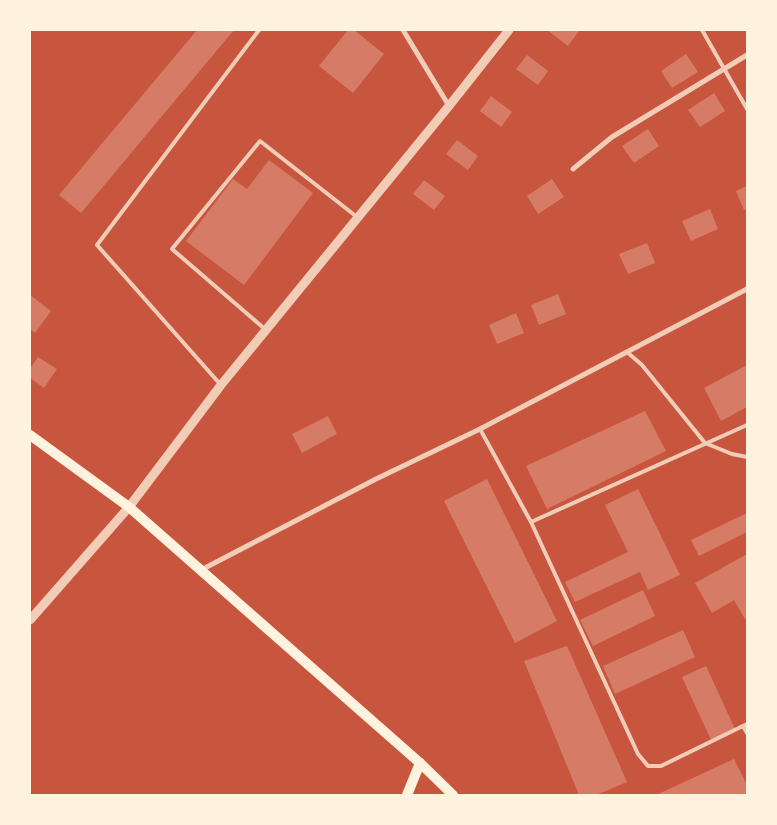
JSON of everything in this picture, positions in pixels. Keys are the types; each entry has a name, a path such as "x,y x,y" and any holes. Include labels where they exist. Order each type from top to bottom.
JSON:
{"main road":[{"path":"30,435 129,507 420,763 453,795"},
{"path":"407,795 420,763"}],"street":[{"path":"403,30 449,106"},
{"path":"30,620 129,507 221,385 509,30"},
{"path":"574,169 612,137 747,55"},
{"path":"201,570 376,479 480,429 747,289"}],"lane":[{"path":"221,385 97,245 259,30"},
{"path":"702,30 747,109"},
{"path":"266,330 172,249 260,141 358,218"},
{"path":"627,352 642,365 705,443 732,454 747,457"},
{"path":"531,522 747,425"},
{"path":"480,429 531,522 638,754 648,766 662,766 745,725 747,733"}],"building":[{"path":"197,30 234,30 81,213 59,195"},
{"path":"348,30 354,30 384,54 353,93 319,66"},
{"path":"547,30 577,30 579,31 568,46"},
{"path":"686,54 698,72 672,88 661,71"},
{"path":"527,55 548,71 538,85 516,69"},
{"path":"714,93 725,111 700,127 688,110"},
{"path":"491,96 512,112 501,127 480,111"},
{"path":"648,129 659,146 634,163 622,146"},
{"path":"457,140 478,156 468,170 446,154"},
{"path":"269,160 313,193 244,285 186,241 233,179 247,189"},
{"path":"552,179 564,197 538,214 527,196"},
{"path":"424,180 445,196 434,210 413,194"},
{"path":"747,186 747,209 744,210 736,191"},
{"path":"710,209 718,229 691,241 682,221"},
{"path":"647,243 655,263 628,274 619,254"},
{"path":"558,294 566,314 539,325 531,305"},
{"path":"30,295 51,311 35,333 30,329"},
{"path":"516,313 524,333 497,344 489,325"},
{"path":"38,357 57,369 44,388 30,378 30,369"},
{"path":"747,365 747,407 721,421 704,388"},
{"path":"645,411 666,451 547,509 526,466"},
{"path":"328,416 337,434 302,453 292,434"},
{"path":"487,479 557,621 515,643 444,501"},
{"path":"638,489 680,575 648,590 640,572 575,602 565,582 628,552 605,505"},
{"path":"747,513 747,532 699,556 691,540"},
{"path":"747,554 747,618 745,619 734,600 712,613 695,583"},
{"path":"643,590 655,616 593,646 580,620"},
{"path":"683,630 695,657 615,694 603,666"},
{"path":"567,646 627,782 596,795 579,795 524,661"},
{"path":"706,666 735,729 711,740 682,677"},
{"path":"734,759 747,785 747,795 656,795"}]}
